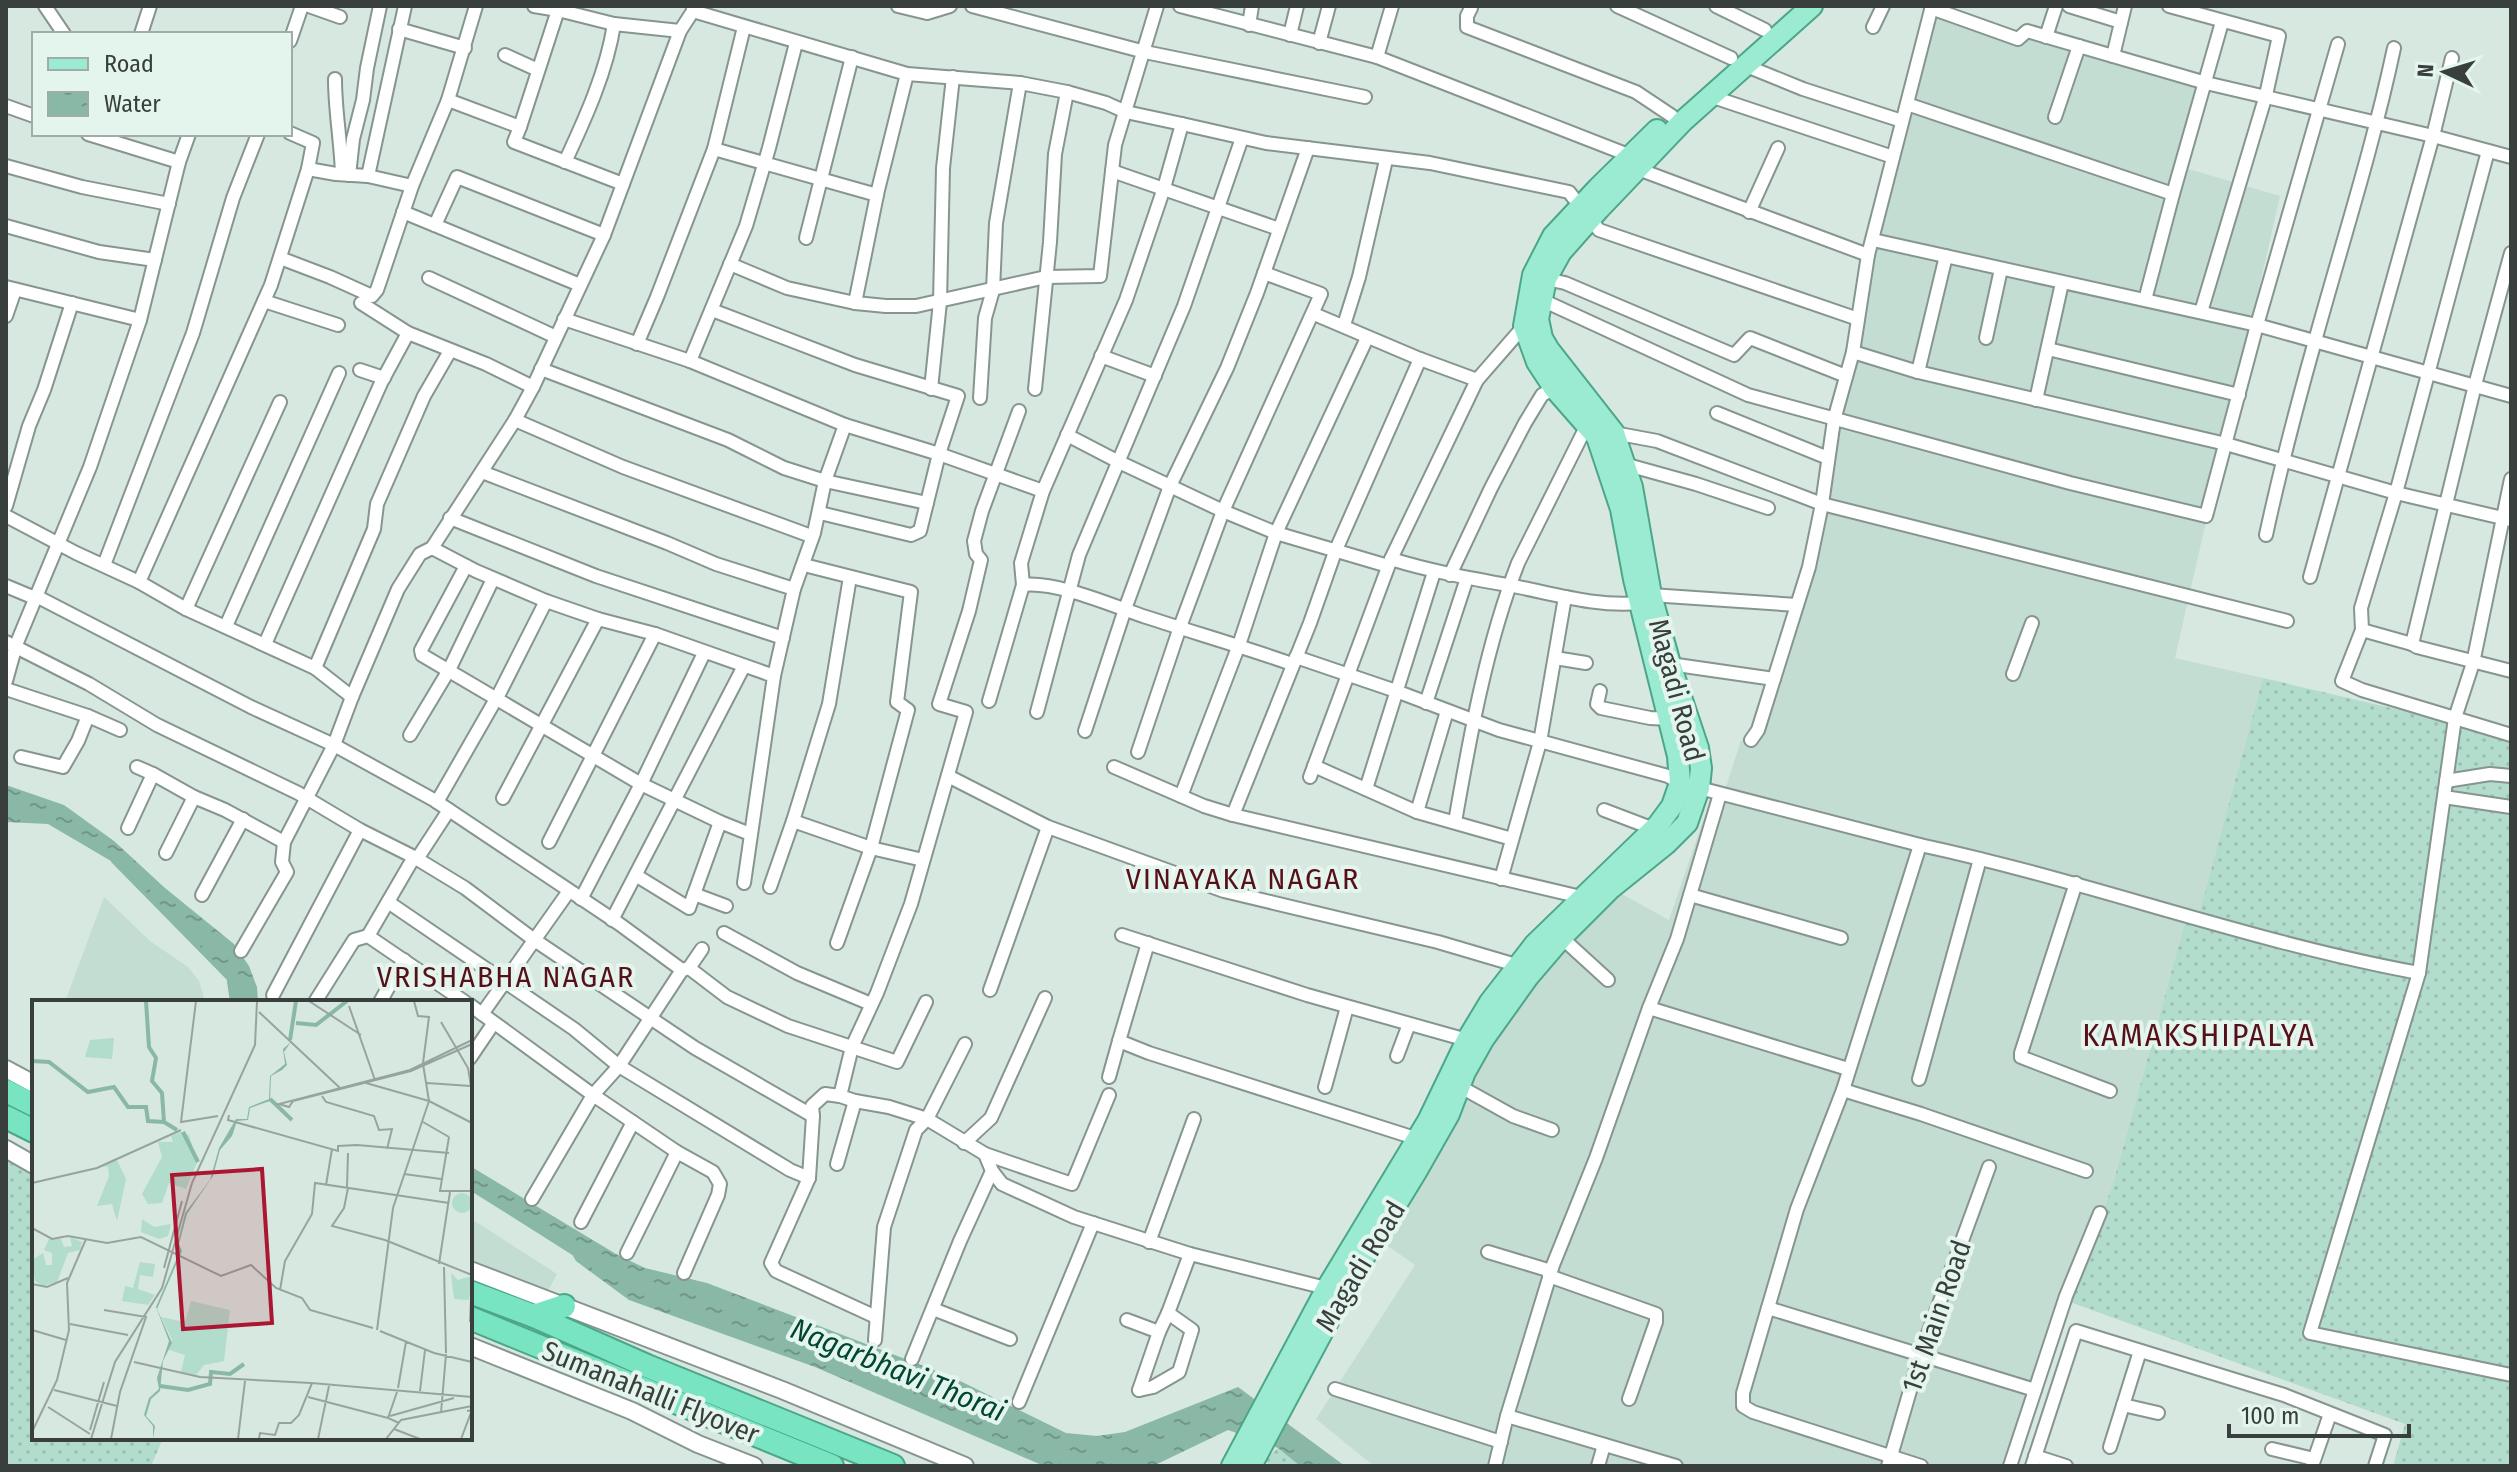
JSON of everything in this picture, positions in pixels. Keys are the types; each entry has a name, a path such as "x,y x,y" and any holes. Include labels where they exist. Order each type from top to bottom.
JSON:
{"highway":[{"path":"6,1091 32,1098"},
{"path":"6,1117 32,1130"},
{"name":"Sumanahalli Flyover","path":"472,1293 893,1466"},
{"path":"534,1316 564,1306"},
{"name":"Sumanahalli Flyover","path":"472,1319 832,1466"}],"main road":[{"name":"Magadi Road","path":"1335,1290 1423,1160 1449,1114 1465,1072 1528,977 1610,889 1687,823 1690,786 1678,756 1662,692 1632,487 1614,433 1542,338 1538,319 1546,279 1586,212 1635,162 1710,96 1765,30 1792,6"},
{"name":"Magadi Road","path":"1635,162 1672,116 1812,6"},
{"name":"Magadi Road","path":"1245,1456 1418,1139 1467,1040 1516,965 1581,897 1654,829 1701,768 1698,748 1646,599 1597,437 1554,388 1537,362 1524,326 1533,275 1545,249 1559,229 1586,212"},
{"path":"1217,1466 1245,1456"}],"street":[{"path":"45,6 63,32"},
{"path":"142,32 150,6"},
{"path":"292,35 302,6"},
{"path":"309,6 340,17"},
{"path":"346,174 380,6"},
{"path":"368,176 405,6"},
{"path":"280,258 372,296 377,290 412,186 448,100 476,6"},
{"path":"534,6 614,24 680,31"},
{"path":"898,6 927,13 950,6"},
{"path":"972,6 1145,52 1365,97"},
{"path":"730,264 787,288 855,303 916,306 1046,277 1100,276 1115,145 1157,6"},
{"path":"1180,6 1207,9 1249,25 1377,57 1749,212 1868,255"},
{"path":"1249,25 1252,6"},
{"path":"1290,35 1297,6"},
{"path":"1319,43 1329,6"},
{"path":"1377,57 1392,6"},
{"path":"1617,6 1803,89 1902,121"},
{"path":"1716,6 1765,30"},
{"path":"1873,27 1883,6"},
{"path":"2046,37 2056,6"},
{"path":"2069,6 2121,22"},
{"path":"2113,56 2125,6"},
{"path":"2169,6 2279,36 2266,95 2201,312"},
{"path":"1751,740 1758,730 1809,567 1834,420 1853,352 1868,255 1932,7 2018,39 2027,31 2206,83 2321,108 2511,157"},
{"path":"1471,8 1467,27 1636,92 1672,116"},
{"path":"241,951 287,872 282,862 284,842 334,745 398,589 420,554 432,548 533,387 604,235 680,31 693,9 796,43 907,74 1020,83 1067,92 1126,112 1242,138 1386,160 1430,163 1569,192 1599,230 1858,319"},
{"path":"558,10 514,142 623,184"},
{"path":"2145,300 2222,22"},
{"path":"565,162 610,47 614,24"},
{"path":"637,344 714,149 744,27"},
{"path":"399,29 465,48"},
{"path":"690,361 746,226 796,43"},
{"path":"1542,300 1748,395 2070,483 2206,516 2338,44"},
{"path":"2055,117 2079,46"},
{"path":"2266,535 2282,461 2378,123 2394,48"},
{"path":"505,55 538,70"},
{"path":"806,238 852,57"},
{"path":"2310,577 2373,356 2452,58"},
{"path":"855,303 877,195 907,74"},
{"path":"931,389 940,302 943,168 953,77"},
{"path":"335,79 335,120 346,174"},
{"path":"980,398 985,318 993,290 996,223 1020,83"},
{"path":"1035,389 1055,154 1067,92"},
{"path":"1710,96 1893,157"},
{"path":"448,100 520,127"},
{"path":"1907,104 2173,194"},
{"path":"6,106 32,115"},
{"path":"989,701 1023,585 1021,563 1043,491 1126,300 1182,124"},
{"path":"139,582 264,301 280,258 313,143 292,134"},
{"path":"94,136 179,162"},
{"path":"6,681 11,644 36,596 90,467 140,320 188,136"},
{"path":"104,565 193,333 233,198 257,136"},
{"path":"1037,712 1079,555 1184,306 1242,138"},
{"path":"1085,731 1170,486 1227,368 1308,148"},
{"path":"1749,212 1778,148"},
{"path":"714,149 877,195"},
{"path":"2488,151 2396,493 2361,608 2362,630 2342,681 2362,690 2511,735"},
{"path":"1344,325 1359,277 1386,160"},
{"path":"6,166 82,187 169,204"},
{"path":"308,169 368,176 412,186"},
{"path":"1112,171 1279,229"},
{"path":"435,225 457,177 604,235"},
{"path":"403,212 580,285"},
{"path":"6,226 99,252 155,260"},
{"path":"1873,240 2257,325 2511,396"},
{"path":"2412,644 2475,385 2511,253"},
{"path":"1918,372 1946,256"},
{"path":"1986,338 2001,269"},
{"path":"1138,752 1223,511 1321,294 1264,273"},
{"path":"429,278 556,337"},
{"path":"1546,279 1579,288 1734,355 1750,338 1846,376"},
{"path":"2036,400 2062,283"},
{"path":"6,316 11,288 140,320"},
{"path":"264,301 338,325"},
{"path":"6,506 29,426 72,303"},
{"path":"361,303 408,333 533,387"},
{"path":"712,310 855,365 958,396 939,454 920,531 911,535 820,513"},
{"path":"1314,314 1477,380"},
{"path":"564,319 690,361 845,425 1043,491"},
{"path":"1512,839 1417,812 1366,789 1312,772 1390,563 1477,380 1524,326"},
{"path":"265,644 384,378 408,333"},
{"path":"1181,796 1239,645 1276,533 1367,338"},
{"path":"2048,349 2239,395"},
{"path":"315,668 374,529 377,504 424,396 450,351"},
{"path":"1853,352 1918,372 2226,444 2396,493 2506,519"},
{"path":"1101,356 1155,376"},
{"path":"1233,815 1335,552 1420,359"},
{"path":"541,369 735,443 784,468 825,481 927,503"},
{"path":"360,370 384,378"},
{"path":"226,626 339,373"},
{"path":"1450,575 1525,423 1542,395 1554,388"},
{"path":"186,609 280,402"},
{"path":"840,1096 852,1047 911,904 966,712 939,704 969,611 981,560 976,554 974,541 1019,411"},
{"path":"1717,413 1828,458"},
{"path":"515,420 623,467 811,536"},
{"path":"744,883 774,676 794,589 820,513 825,481 845,425"},
{"path":"1455,822 1473,721 1509,585 1587,425"},
{"path":"1614,433 1657,441 1822,504 2287,621"},
{"path":"1067,435 1223,511 1276,533 1335,552 1618,605 1646,599 1797,605"},
{"path":"1624,464 1768,508"},
{"path":"482,472 716,564 794,589"},
{"path":"2511,479 2506,519 2473,663 2455,718 2419,973 2310,1333 2511,1375"},
{"path":"6,516 139,582 186,609 315,668 352,697"},
{"path":"450,518 596,576 783,638"},
{"path":"432,548 546,601 655,634 774,676"},
{"path":"804,565 911,592 897,702 908,710 871,848 837,943"},
{"path":"466,566 421,650 422,655 641,784 750,834"},
{"path":"1366,789 1434,572"},
{"path":"770,887 829,704 850,577"},
{"path":"1426,703 1467,578"},
{"path":"410,735 449,670 493,579"},
{"path":"1023,585 1038,583 1239,645 1347,674 1473,721 1668,776 1690,786 2076,883 2329,955 2419,973"},
{"path":"6,586 36,596 251,707 334,745 437,802 727,997 788,1026 897,1062 926,1002"},
{"path":"1501,879 1540,742 1565,597"},
{"path":"437,802 546,601"},
{"path":"503,798 598,619"},
{"path":"2013,674 2032,623"},
{"path":"2362,630 2511,671"},
{"path":"549,842 655,634"},
{"path":"11,644 89,684 157,725 298,793 360,830 416,858 465,888 533,939 695,1048 813,1116"},
{"path":"581,899 704,653"},
{"path":"1555,658 1586,663"},
{"path":"1670,664 1774,679"},
{"path":"612,920 744,666"},
{"path":"6,689 120,730"},
{"path":"1600,691 1597,704 1601,708 1671,719"},
{"path":"1417,812 1447,711"},
{"path":"21,757 63,767 88,716"},
{"path":"137,767 284,842"},
{"path":"1114,767 1233,815 1581,897"},
{"path":"128,828 153,774"},
{"path":"2446,781 2490,774 2511,776"},
{"path":"948,776 1048,827 1224,891 1438,942 1516,965"},
{"path":"1495,1466 1550,1274 1677,939 1720,794"},
{"path":"166,853 194,797"},
{"path":"2444,797 2511,807"},
{"path":"316,1000 354,940 368,936 449,810"},
{"path":"1604,810 1654,829"},
{"path":"202,895 243,819"},
{"path":"793,821 871,848 923,860"},
{"path":"637,876 689,908 720,822"},
{"path":"990,990 1048,827"},
{"path":"273,995 360,830"},
{"path":"1920,845 1843,1090 1797,1209 1743,1393 1743,1406 1889,1461 1921,1466"},
{"path":"1919,1079 1980,859"},
{"path":"2076,883 2021,1057 2110,1091"},
{"path":"482,1014 569,891"},
{"path":"694,894 726,906"},
{"path":"1690,895 1841,938"},
{"path":"388,902 574,1029 619,1066 777,1163 809,1178"},
{"path":"724,933 797,973 871,1004"},
{"path":"1122,935 1347,1007 1467,1040"},
{"path":"368,936 404,960 444,997"},
{"path":"1562,938 1608,980"},
{"path":"1109,1077 1148,943"},
{"path":"532,1199 593,1095 619,1066 702,949"},
{"path":"381,1000 404,960"},
{"path":"964,1143 991,1118 1045,998"},
{"path":"472,1007 593,1095 677,1152 713,1172 720,1184 718,1195 684,1273"},
{"path":"1325,1087 1347,1007"},
{"path":"1649,1008 1848,1069"},
{"path":"472,1055 493,1024"},
{"path":"1397,1056 1409,1024"},
{"path":"1119,1041 1418,1139"},
{"path":"875,1340 884,1227 916,1130 927,1119 965,1044"},
{"path":"6,1069 32,1098"},
{"path":"1459,1086 1513,1116 1552,1130"},
{"path":"1843,1090 2086,1171"},
{"path":"876,1317 776,1271 771,1263 809,1178 812,1106 825,1094 889,1107 927,1119 985,1154 1072,1184 1109,1095"},
{"path":"837,1164 855,1101"},
{"path":"1149,1242 1194,1119"},
{"path":"581,1222 633,1122"},
{"path":"6,1149 32,1164"},
{"path":"627,1253 677,1152"},
{"path":"985,1154 1002,1184 1093,1223 1190,1254 1335,1290"},
{"name":"1st Main Road","path":"1889,1461 1921,1353 1989,1167"},
{"path":"912,1359 992,1171"},
{"path":"2014,1465 2066,1296 2100,1213"},
{"path":"1019,1402 1093,1223"},
{"path":"1488,1252 1656,1314 1656,1322 1629,1399"},
{"path":"1168,1313 1192,1330 1179,1372 1153,1387 1139,1390 1190,1254"},
{"path":"472,1271 782,1390 965,1466"},
{"path":"1768,1308 2035,1390"},
{"path":"933,1309 1010,1339"},
{"path":"1127,1320 1159,1332"},
{"path":"2066,1466 2034,1461 2076,1331 2284,1395 2385,1435 2375,1466"},
{"path":"472,1347 632,1411 698,1444 754,1466"},
{"path":"2110,1447 2140,1351"},
{"path":"1335,1389 1501,1442"},
{"path":"2123,1405 2158,1413"},
{"path":"2272,1449 2313,1463 2330,1414"},
{"path":"1507,1416 1604,1445 1647,1462 1676,1466"},
{"path":"1598,1466 1604,1445"}],"shaded area":[{"path":"1935,8 2198,84 2175,165 2280,196 2175,658 2263,678 2200,912 1726,787 1741,740 1757,735 1812,573 1857,319"},
{"path":"2263,678 2511,736 2511,1466 2393,1466 2405,1424 2070,1302 2113,1184 2186,919 2200,911"},
{"path":"1711,797 1975,862 2186,919 2113,1184 2070,1302 2017,1466 1374,1466 1316,1419 1415,1265 1385,1244 1469,1076 1543,973 1620,893 1669,920"},
{"path":"104,897 150,941 188,967 199,981 204,1000 66,1000"},
{"path":"6,1159 32,1173 32,1440 162,1440 151,1466 6,1466"},
{"path":"472,1219 557,1274 548,1291 472,1260"},
{"path":"1278,1448 1300,1466 1269,1466 1265,1459"}],"water":[{"path":"6,785 64,805 114,841 165,888 234,944 249,966 257,987 258,1000 230,1000 226,975 116,864 48,824 6,822"},
{"name":"Nagarbhavi Thorai","path":"472,1167 616,1254 645,1268 707,1283 952,1377 1066,1433 1097,1436 1125,1432 1238,1387 1345,1466 1300,1466 1278,1448 1228,1430 1153,1466 1044,1466 815,1367 629,1300 576,1261 570,1251 472,1189"}],"waterway":[{"name":"Nagarbhavi Thorai","path":"113,861 227,977"},
{"name":"Nagarbhavi Thorai","path":"472,1189 573,1253"}],"district":[{"name":"VINAYAKA NAGAR","path":"1243,879"},
{"name":"VRISHABHA NAGAR","path":"506,977"},
{"name":"KAMAKSHIPALYA","path":"2199,1035"}]}
